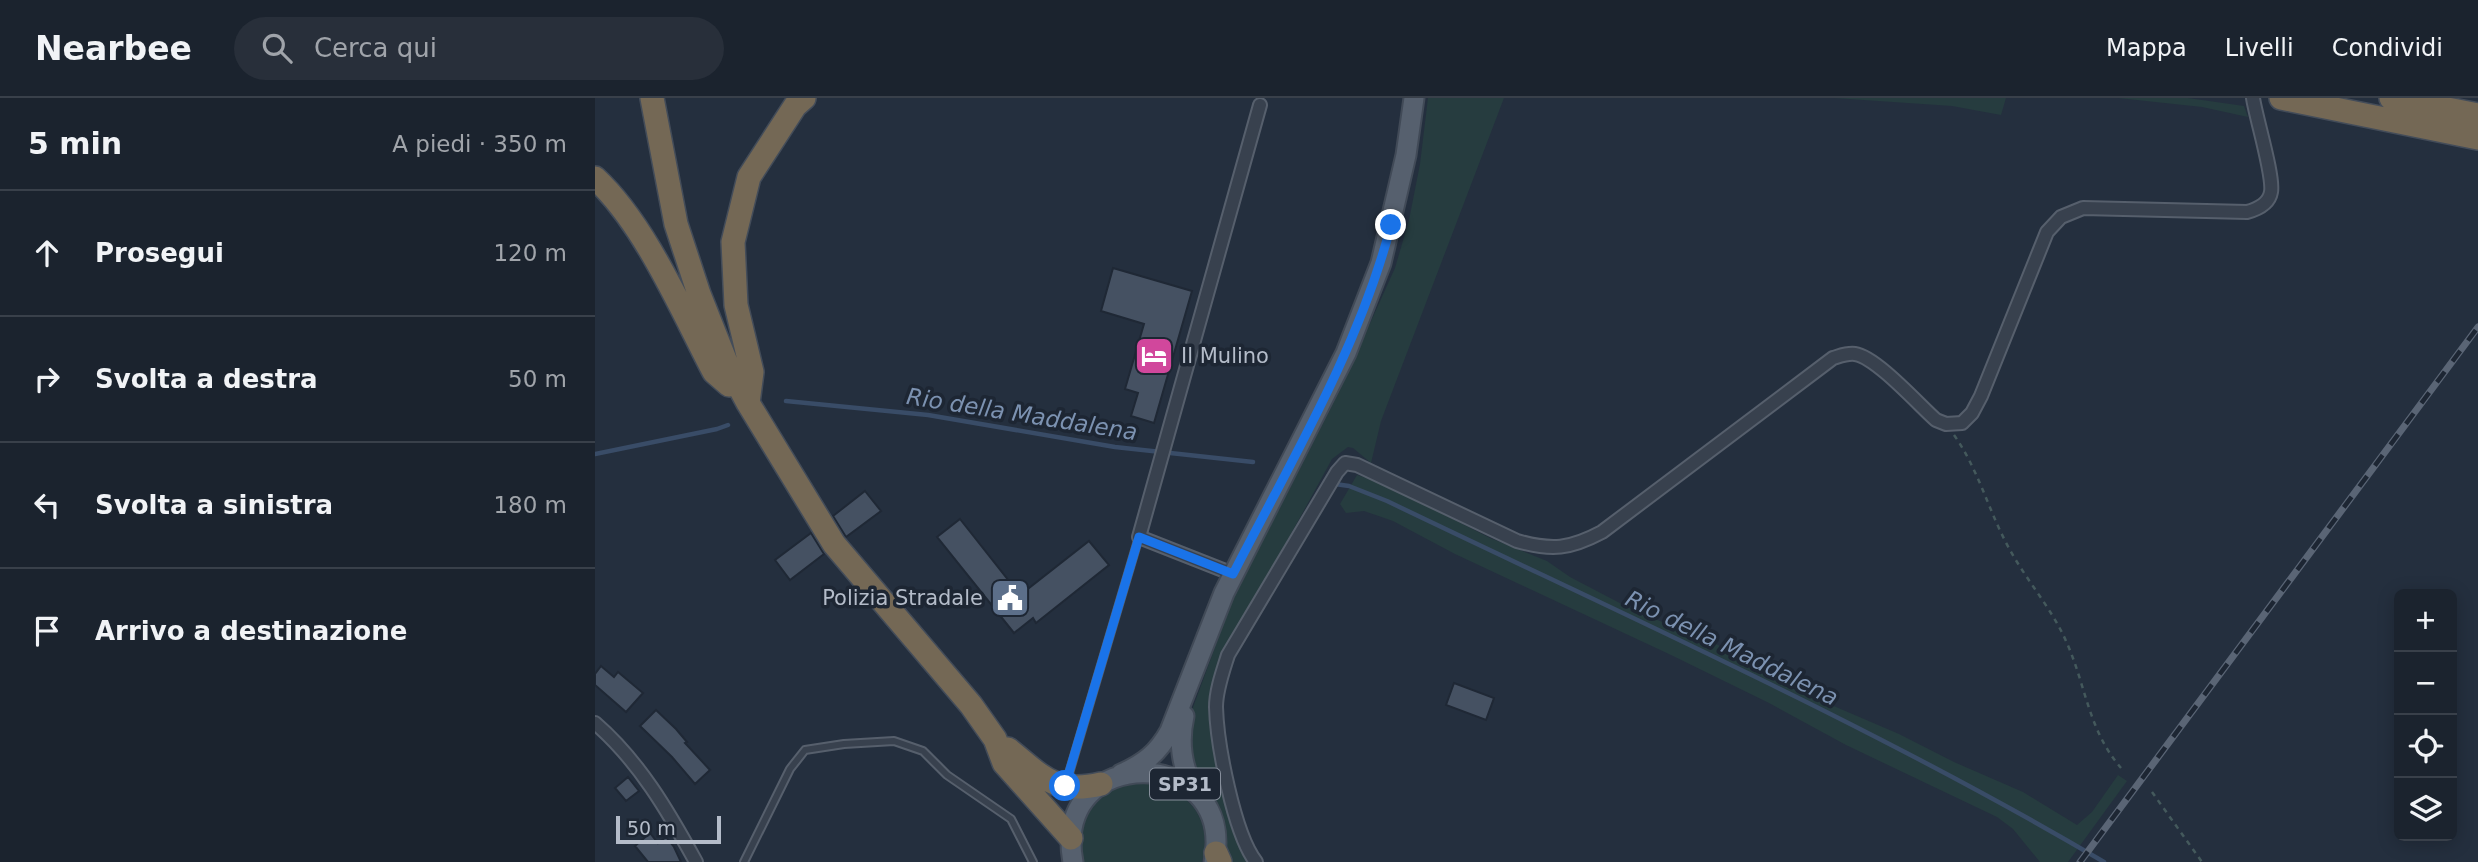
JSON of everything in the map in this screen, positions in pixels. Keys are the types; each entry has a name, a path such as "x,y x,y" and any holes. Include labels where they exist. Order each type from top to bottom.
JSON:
{"highway":[{"path":"652,98 680,236 699,295 726,362 834,544 971,705 995,738 1037,775 1051,783 1084,788 1111,779"},
{"path":"748,403 752,372 736,305 733,242 749,177 795,106 804,98"},
{"path":"2281,98 2478,138"},
{"path":"2391,98 2478,115"},
{"path":"595,178 605,187 649,248 714,372 748,403"},
{"path":"995,738 1005,763 1071,838"}],"main road":[{"name":"SP31","path":"1073,862 1071,838 1080,808 1090,795 1111,779 1139,766 1158,750 1170,731 1213,618 1233,574 1346,353 1381,263 1406,155 1414,98"},
{"name":"SP31","path":"1190,684 1180,747 1183,765 1193,790 1208,810 1215,827 1217,859"},
{"name":"SP31","path":"1111,779 1147,771 1167,775 1193,790"}],"street":[{"path":"1257,862 1240,832 1220,744 1216,705 1221,677 1228,655 1337,472 1345,463 1357,465 1517,541 1538,547 1558,548 1578,545 1602,532 1833,358 1857,354 1871,360 1936,420 1945,424 1962,423 1982,396 2047,232 2061,217 2083,208 2247,212 2259,209 2268,199 2271,183 2253,98"},
{"path":"1233,574 1139,537 1260,105"},
{"path":"595,723 615,740 651,786 669,812 696,862"}],"lane":[{"path":"1065,786 1139,537"},
{"path":"744,862 790,769 806,750 844,744 894,741 923,751 947,775 1011,818 1033,862"}],"path":[{"path":"1945,424 1971,463 2009,548 2066,639 2099,736 2121,768"},
{"path":"2152,792 2202,862"}],"green space":[{"path":"1428,98 1504,98 1381,421 1371,463 1348,447 1332,459 1238,628 1221,669 1212,713 1213,736 1250,862 1229,862 1220,813 1193,773 1188,721 1232,601 1339,392 1395,268 1409,220 1420,164"},
{"path":"1834,98 2006,98 2001,115 1952,106"},
{"path":"2118,98 2188,98 2244,106 2248,117 2202,107"},
{"path":"1357,475 1380,482 1490,538 1547,561 1570,577 1637,612 1706,639 1734,653 1780,683 1899,734 2023,792 2077,825 2092,812 2118,775 2127,781 2068,862 2040,862 2013,829 1997,817 1846,745 1769,703 1671,655 1455,554 1393,521 1364,511 1346,513 1340,504"},
{"path":"1143,781 1172,790 1184,797 1193,807 1204,831 1202,862 1083,862 1083,831 1093,807 1102,797 1114,790"}],"building":[{"name":"Il Mulino","path":"1113,268 1192,291 1154,423 1131,416 1138,393 1125,389 1144,324 1101,311"},
{"path":"865,491 881,511 846,537 833,516"},
{"path":"960,519 1020,595 1089,541 1109,565 1036,623 1033,618 1014,633 937,537"},
{"path":"811,533 824,554 790,580 775,560"},
{"path":"601,666 614,677 618,672 643,693 626,712 595,685 595,674"},
{"path":"1454,683 1494,698 1486,720 1446,705"},
{"path":"656,710 676,729 710,770 695,784 640,726"},
{"path":"628,777 639,791 626,801 615,788"},
{"path":"650,833 658,843 666,837 681,862 648,862 635,846"}],"waterway":[{"name":"Rio della Maddalena","path":"786,401 928,415 1115,447 1253,462"},
{"name":"Rio della Maddalena","path":"595,454 728,425"},
{"name":"Rio della Maddalena","path":"1335,484 1349,486 1387,501 1750,674 1929,765 2104,862"}],"railway":[{"path":"2080,862 2478,327"}],"place":[{"name":"Il Mulino","path":"1154,356"},
{"name":"Polizia Stradale","path":"1010,598"}],"route":[{"path":"1065,786 1139,537 1233,574 1346,353 1381,263 1391,225"}]}
